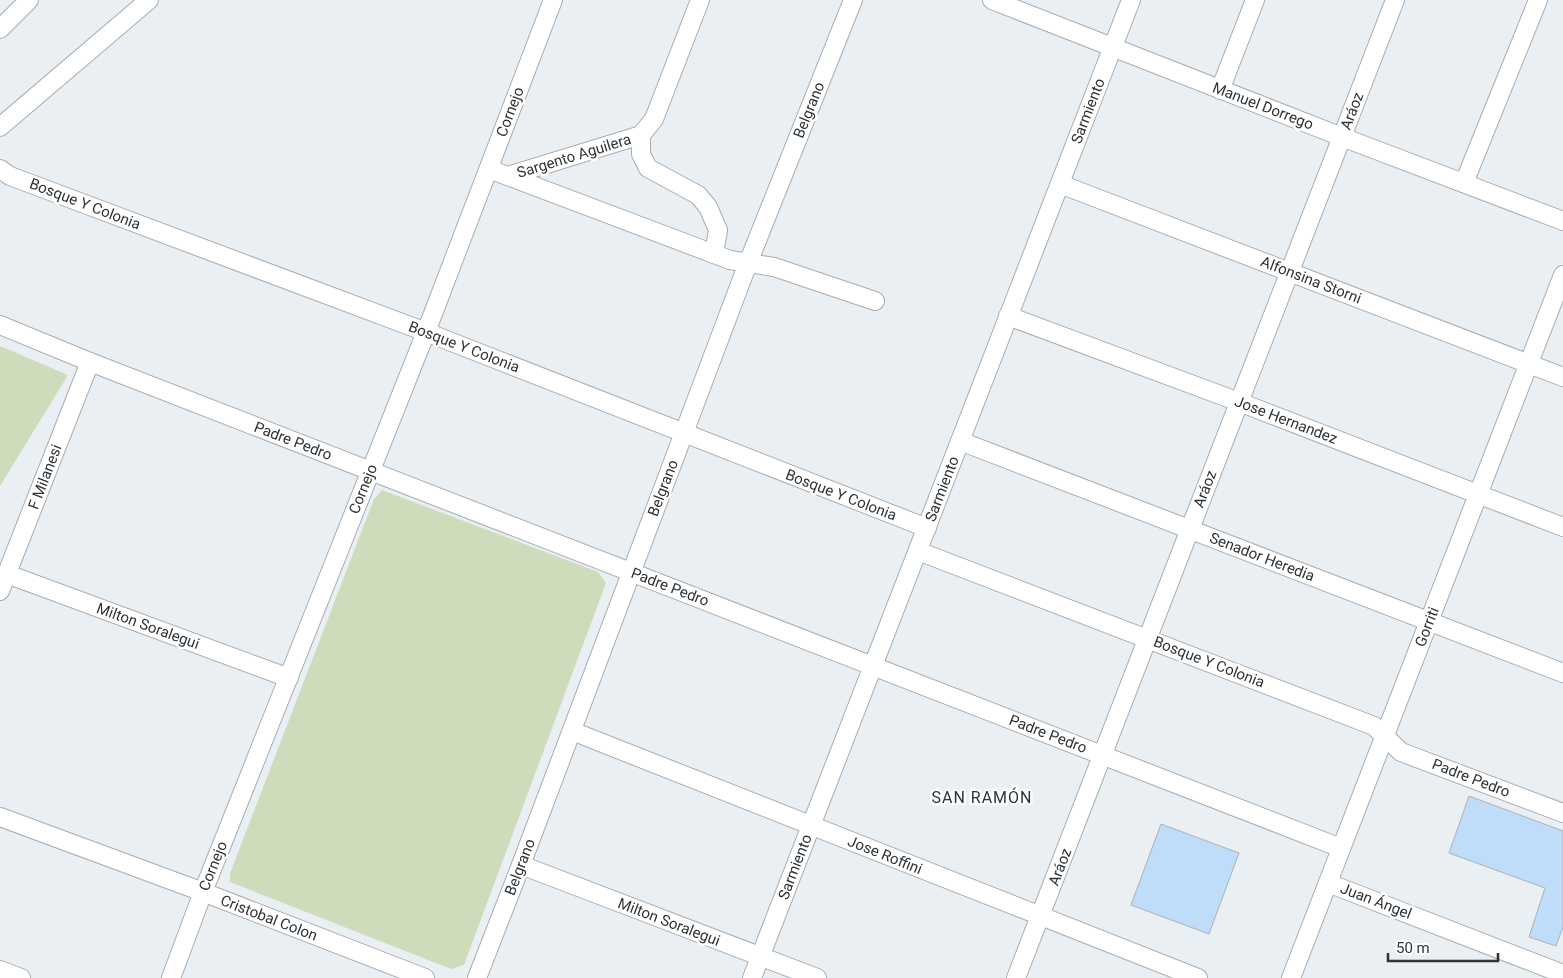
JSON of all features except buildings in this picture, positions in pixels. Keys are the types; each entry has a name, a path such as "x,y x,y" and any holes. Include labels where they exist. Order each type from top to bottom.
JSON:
{"street":[{"path":"0,29 29,0"},
{"path":"0,127 130,7 149,0"},
{"name":"Cornejo","path":"171,978 203,892 426,332 553,0"},
{"name":"Sargento Aguilera","path":"508,176 641,135 654,119 700,0"},
{"name":"Belgrano","path":"477,978 748,263 853,0"},
{"name":"Manuel Dorrego","path":"992,0 1220,90 1563,221"},
{"name":"Sarmiento","path":"752,978 1131,0"},
{"path":"1220,90 1255,0"},
{"name":"Aráoz","path":"1016,978 1395,0"},
{"path":"1464,183 1538,0"},
{"path":"641,135 641,154 648,168 698,195 708,207 718,230 714,254"},
{"name":"Bosque Y Colonia","path":"0,169 10,176 426,332 926,528"},
{"path":"488,169 730,260 774,268 875,301"},
{"name":"Alfonsina Storni","path":"1060,184 1563,377"},
{"name":"Gorriti","path":"1291,978 1563,275"},
{"name":"Jose Hernandez","path":"1008,316 1239,402 1563,527"},
{"name":"Padre Pedro","path":"0,325 90,362 1341,848"},
{"name":"F Milanesi","path":"0,591 90,362"},
{"name":"Senador Heredia","path":"960,441 1563,673"},
{"name":"Bosque Y Colonia","path":"918,551 1374,726 1385,736"},
{"name":"Milton Soralegui","path":"6,574 288,678"},
{"name":"Jose Roffini","path":"572,731 1198,978"},
{"name":"Padre Pedro","path":"1385,736 1401,752 1563,813"},
{"name":"Cristobal Colon","path":"0,817 203,892 425,978"},
{"name":"Milton Soralegui","path":"521,865 817,978"},
{"name":"Juan Ángel","path":"1328,882 1563,976"},
{"path":"0,970 21,978"}],"green space":[{"path":"0,346 68,375 0,486"},
{"path":"382,490 598,572 606,583 464,965 451,969 230,882 230,874 234,863 374,499"}],"district":[{"name":"SAN RAMÓN","path":"982,797"}]}
